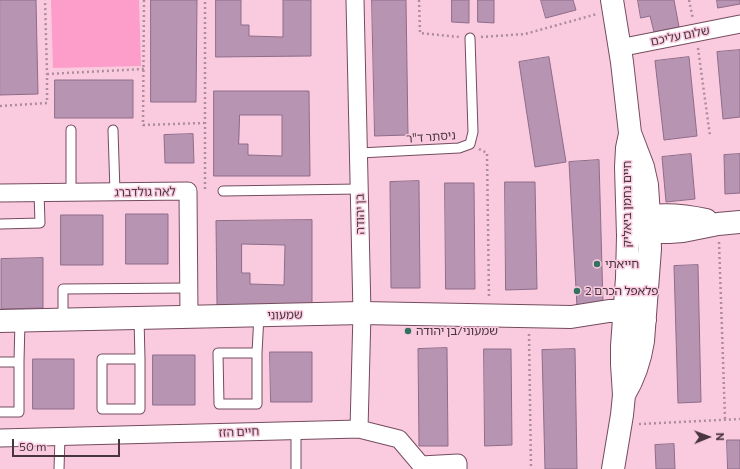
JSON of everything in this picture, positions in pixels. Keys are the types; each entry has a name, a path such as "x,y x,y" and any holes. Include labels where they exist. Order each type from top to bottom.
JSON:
{"street":[{"name":"בן יהודה","path":"355,0 362,313 358,429"},
{"name":"חיים נחמן ביאליק","path":"612,5 630,133 643,167 647,185 650,249 641,355 634,375 624,395"},
{"name":"שלום עליכם","path":"619,48 740,24"},
{"name":"חיים נחמן ביאליק","path":"613,469 624,395 622,364 627,271 626,167 627,148 630,133"},
{"name":"לאה גולדברג","path":"0,193 188,192 188,317"},
{"path":"627,225 649,224 668,216 685,216 718,224 740,222"},
{"name":"שמעוני","path":"10,321 362,313 570,317 603,325 624,319 645,320"},
{"name":"חיים הזז","path":"0,438 358,429 399,439 421,465 458,463 458,469"}],"lane":[{"name":"ניסתר ד\"ר","path":"358,153 459,148 470,144 473,132 470,38"},
{"path":"71,130 71,192"},
{"path":"113,130 115,192"},
{"path":"223,191 359,189"},
{"path":"0,224 40,223 39,193"},
{"path":"63,320 63,289 188,288"},
{"path":"257,353 218,353 219,404 257,404 259,315"},
{"path":"138,318 140,359 140,409 102,409 102,359 140,359"},
{"path":"0,412 19,412 19,362 10,321"},
{"path":"0,362 19,362"},
{"path":"296,430 296,469"},
{"path":"59,469 60,437"}],"path":[{"path":"0,106 47,103 45,0"},
{"path":"144,0 143,125 204,123"},
{"path":"205,0 205,193"},
{"path":"419,0 420,33 470,38 525,34 612,5"},
{"path":"689,0 696,33 710,136"},
{"path":"47,74 144,69"},
{"path":"470,144 487,153 490,315"},
{"path":"718,224 725,419"},
{"path":"528,316 531,469"},
{"path":"620,425 740,419"}],"shaded area":[{"path":"51,0 139,0 141,66 53,68"}],"building":[{"path":"0,0 36,0 38,94 0,95"},
{"path":"151,0 197,0 196,102 151,102"},
{"path":"216,0 241,0 241,25 249,25 249,36 283,37 283,0 311,0 311,56 216,57"},
{"path":"372,0 406,0 408,135 375,136"},
{"path":"452,0 469,0 469,23 452,22"},
{"path":"478,0 494,0 494,23 478,22"},
{"path":"541,0 573,0 576,10 546,18"},
{"path":"638,0 674,0 679,27 654,32 650,16 641,18"},
{"path":"717,0 740,0 740,4 718,8"},
{"path":"740,50 740,117 723,119 717,52"},
{"path":"549,57 566,162 535,167 519,62"},
{"path":"689,57 697,136 664,140 655,61"},
{"path":"55,80 133,80 133,118 55,118"},
{"path":"214,91 309,91 310,176 214,176","holes":["240,115 282,115 282,156 248,155 248,144 239,144"]},
{"path":"193,134 194,163 165,163 164,135"},
{"path":"691,154 695,199 666,202 662,157"},
{"path":"740,154 740,193 725,194 724,155"},
{"path":"599,160 603,304 577,307 569,162"},
{"path":"419,181 420,288 391,288 390,182"},
{"path":"505,182 535,182 537,289 506,290"},
{"path":"445,183 474,183 475,289 446,289"},
{"path":"126,214 168,214 168,264 126,264"},
{"path":"61,215 103,215 103,265 61,265"},
{"path":"312,220 312,305 217,305 216,221","holes":["242,244 285,245 284,285 250,284 250,273 242,273"]},
{"path":"43,258 43,308 1,309 1,259"},
{"path":"698,265 701,402 678,403 674,266"},
{"path":"447,348 448,446 419,446 418,349"},
{"path":"484,349 511,349 512,445 485,446"},
{"path":"575,349 577,469 545,469 542,350"},
{"path":"270,352 312,352 312,402 271,402"},
{"path":"153,355 195,355 195,405 153,405"},
{"path":"33,359 74,359 74,409 33,409"},
{"path":"727,440 740,440 740,469 728,469"},
{"path":"674,444 675,469 656,469 655,445"}],"place":[{"name":"חייאתי","path":"597,264"},
{"name":"פלאפל הכרם 2","path":"577,291"},
{"name":"שמעוני/בן יהודה","path":"408,331"}]}
